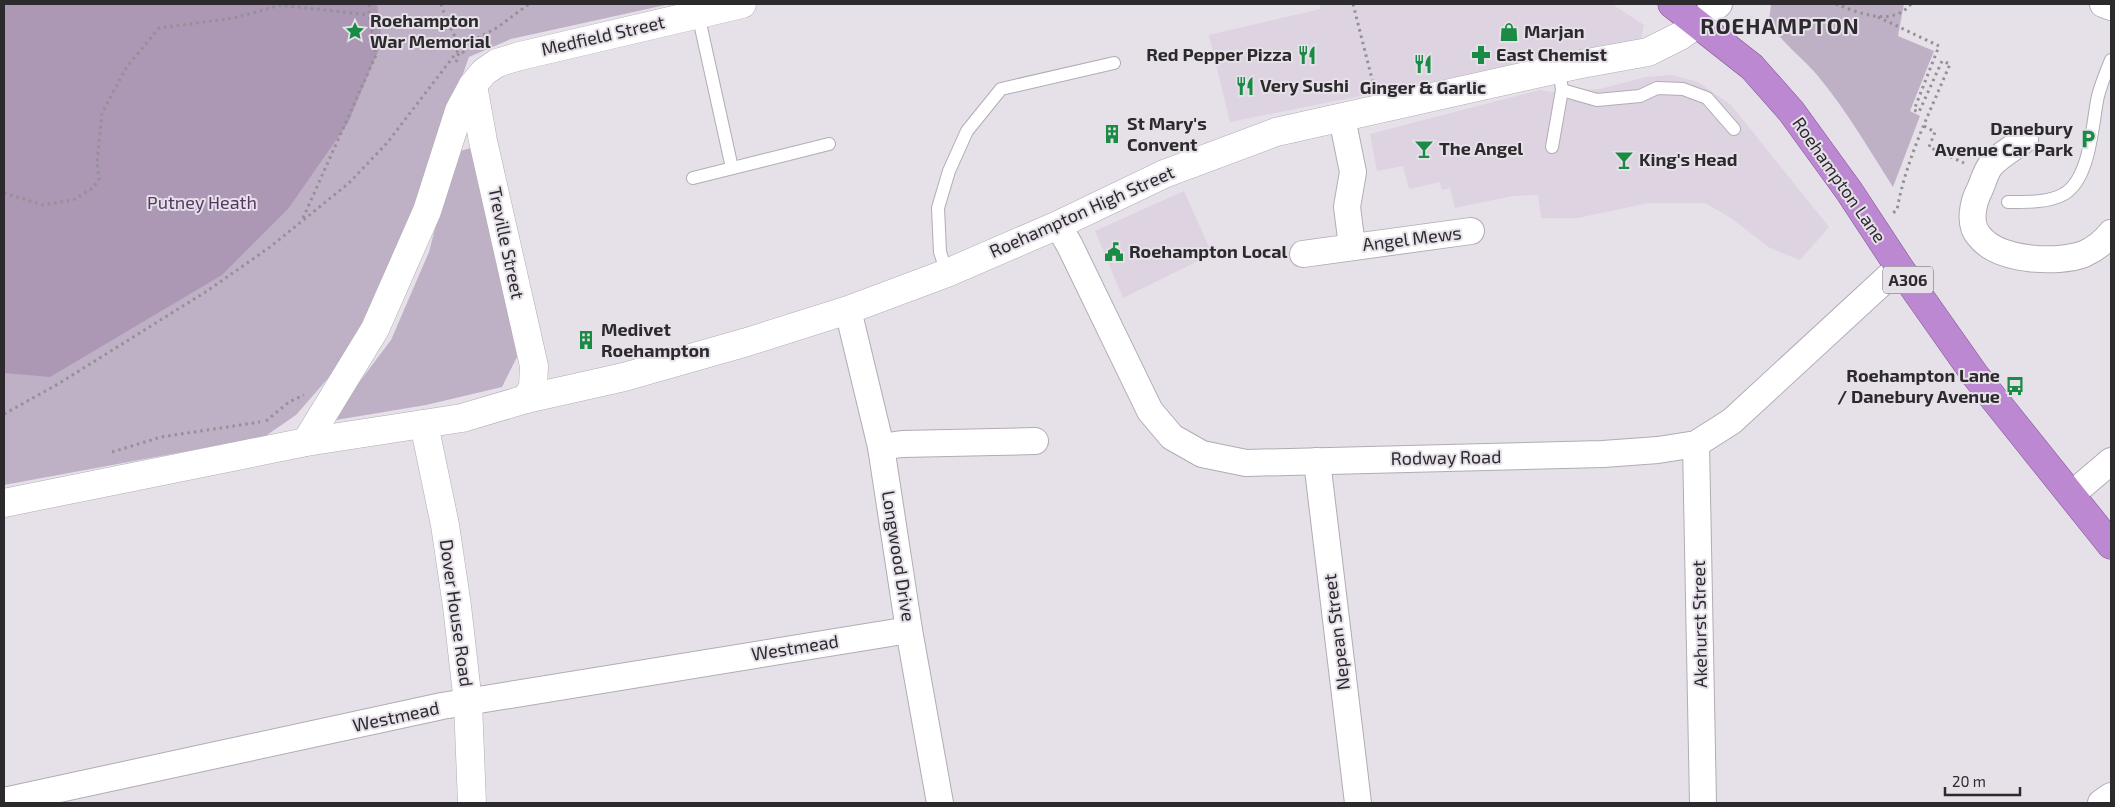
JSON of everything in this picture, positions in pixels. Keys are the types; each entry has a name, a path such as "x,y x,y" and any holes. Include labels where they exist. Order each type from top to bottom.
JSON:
{"highway":[{"name":"Roehampton Lane","path":"1672,4 1752,67 1791,111 1849,191 1898,267 1975,374 2111,546"}],"street":[{"name":"Medfield Street","path":"306,442 375,329 427,211 459,111 473,85 484,72 497,63 742,4"},
{"path":"1698,23 1719,4"},
{"path":"2104,4 2111,7"},
{"name":"Roehampton High Street","path":"526,399 624,377 747,342 848,310 947,273 1058,226 1164,174 1276,132 1342,118 1560,79 1648,52 1680,36 1698,23"},
{"name":"Treville Street","path":"473,85 483,141 534,366 533,387 526,399"},
{"name":"Angel Mews","path":"1342,118 1353,172 1347,207 1352,246"},
{"path":"2025,139 1991,165 1976,197 1973,219 1978,236 1990,246 2009,254 2031,259 2056,259 2084,254 2098,247 2111,233"},
{"name":"Rodway Road","path":"1058,226 1070,246 1150,411 1172,437 1202,454 1246,463 1603,454 1658,450 1696,444 1732,421 1898,267"},
{"name":"Angel Mews","path":"1303,254 1471,231"},
{"name":"Longwood Drive","path":"848,310 881,448 909,630 940,803"},
{"path":"4,503 306,442 462,418 526,399"},
{"name":"Dover House Road","path":"424,424 457,606 468,703 472,803"},
{"path":"881,448 902,444 1035,440"},
{"name":"Akehurst Street","path":"1696,444 1703,803"},
{"name":"Nepean Street","path":"1317,461 1358,803"},
{"path":"2071,495 2111,461"},
{"name":"Westmead","path":"4,801 442,706 909,630"},
{"path":"2101,803 2111,796"}],"lane":[{"path":"698,14 732,168"},
{"path":"2008,202 2037,202 2063,195 2075,185 2088,154 2099,93 2111,60"},
{"path":"947,273 940,252 938,208 949,171 967,131 1001,89 1114,63"},
{"path":"1552,147 1560,79 1597,100 1640,96 1657,88 1683,89 1707,98 1734,129"},
{"path":"2099,93 2111,98"},
{"path":"693,178 829,144"}],"path":[{"path":"303,219 376,55 369,4"},
{"path":"441,4 460,48 472,65 473,85"},
{"path":"4,414 58,384 207,291 270,247 349,183 387,143 460,48 498,27 529,4"},
{"path":"1353,4 1374,90"},
{"path":"1836,4 1878,17 1939,46 1914,110 1919,112 1942,61 1950,64 1908,166 1898,210"},
{"path":"1878,17 1892,16 1905,10 1911,4"},
{"path":"4,192 43,205 73,200 93,188 98,179 97,162 102,113 126,68 159,28 234,18 281,5 369,15"},
{"path":"456,64 460,48"},
{"path":"1924,126 1935,132 1929,147 1987,174"},
{"path":"107,454 161,437 268,421 289,402 308,393"}],"shaded area":[{"path":"1320,4 1612,4 1644,25 1641,40 1230,122 1209,35 1320,9"},
{"path":"1672,75 1698,82 1731,105 1829,227 1800,260 1770,248 1731,218 1705,203 1648,203 1578,218 1541,218 1538,195 1512,196 1455,208 1450,188 1442,190 1440,182 1409,189 1403,166 1377,171 1370,134 1540,90 1552,92 1600,89 1646,77"},
{"path":"1184,191 1212,254 1123,298 1095,231"}],"green space":[{"name":"Putney Heath","path":"4,4 670,4 511,39 469,57 408,229 357,345 296,415 264,437 4,485"},
{"path":"4,4 377,4 382,42 348,123 288,209 222,275 50,377 4,373"},
{"path":"1771,4 1904,4 1898,36 1934,51 1910,111 1920,116 1893,187 1838,102 1812,69 1780,37 1769,22"},
{"path":"471,148 481,173 517,357 502,387 426,405 330,421 391,340 429,252 449,174 460,151"}],"place":[{"name":"Roehampton War Memorial","path":"355,31"},
{"name":"Marjan","path":"1509,32"},
{"name":"Red Pepper Pizza","path":"1307,55"},
{"name":"East Chemist","path":"1481,55"},
{"name":"Ginger & Garlic","path":"1423,64"},
{"name":"Very Sushi","path":"1245,86"},
{"name":"St Mary's Convent","path":"1112,134"},
{"name":"Danebury Avenue Car Park","path":"2088,139"},
{"name":"The Angel","path":"1424,149"},
{"name":"King's Head","path":"1624,160"},
{"name":"Roehampton Local","path":"1114,252"},
{"name":"Medivet Roehampton","path":"586,340"},
{"name":"Roehampton Lane / Danebury Avenue","path":"2015,386"}],"district":[{"name":"ROEHAMPTON","path":"1780,26"}]}
